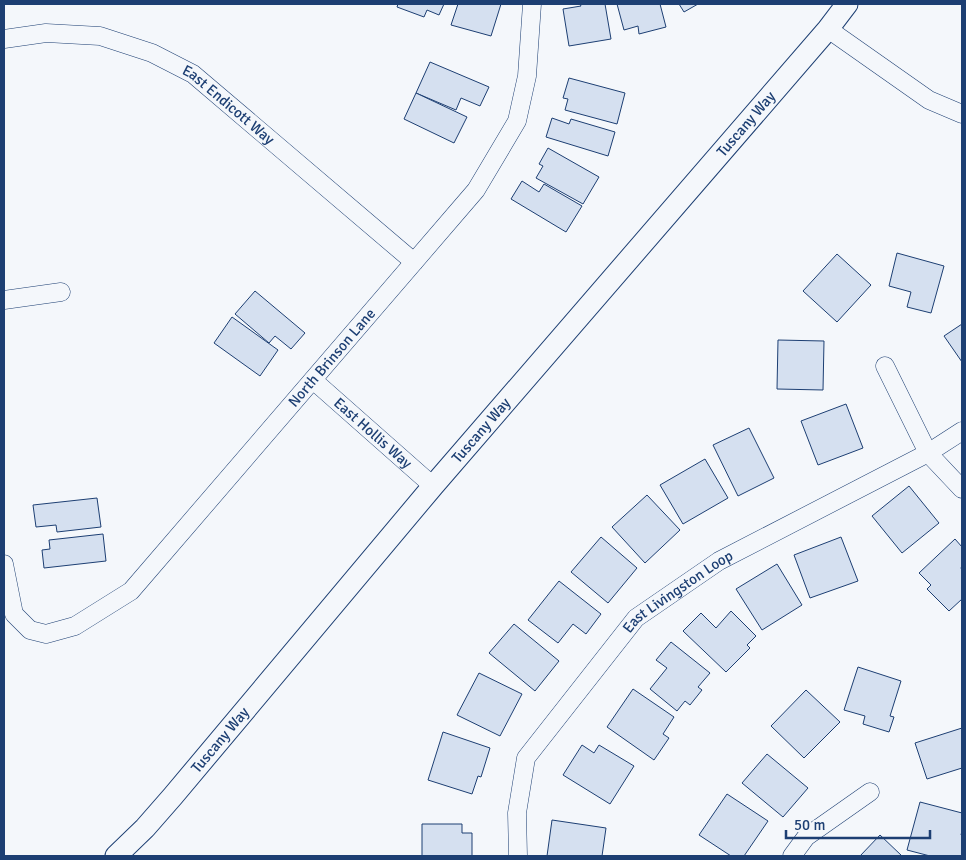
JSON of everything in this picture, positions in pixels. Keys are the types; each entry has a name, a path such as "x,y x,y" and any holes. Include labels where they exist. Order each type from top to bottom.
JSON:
{"street":[{"name":"North Brinson Lane","path":"4,564 14,614 30,630 46,634 75,626 132,591 476,190 517,121 527,76 532,4"},
{"name":"Tuscany Way","path":"119,856 173,796 433,486 828,29 847,4"},
{"path":"828,29 929,100 962,114"},
{"name":"East Endicott Way","path":"4,39 46,33 100,36 152,53 193,74 414,262"},
{"path":"4,300 61,292"},
{"path":"885,366 928,452 962,489"},
{"name":"East Hollis Way","path":"313,380 433,486"},
{"name":"East Livingston Loop","path":"518,856 517,813 526,758 636,618 719,561 928,452 962,431"},
{"path":"792,856 806,837 870,792"}],"building":[{"path":"398,4 444,4 439,15 427,10 424,17 397,7"},
{"path":"458,4 501,4 491,36 451,25"},
{"path":"580,4 605,4 611,39 569,46 563,9 581,6"},
{"path":"617,4 660,4 666,27 639,34 638,26 624,30"},
{"path":"679,4 698,4 684,12"},
{"path":"430,62 489,87 480,106 461,98 456,110 416,93"},
{"path":"569,78 625,93 617,124 565,110 568,99 563,98"},
{"path":"416,93 467,117 454,143 404,119"},
{"path":"552,118 569,124 571,119 615,132 608,156 546,137"},
{"path":"548,148 599,177 583,204 536,178 543,166 539,164"},
{"path":"522,181 539,192 544,184 582,206 566,232 511,199"},
{"path":"897,253 944,266 931,313 907,307 911,292 889,286"},
{"path":"837,254 871,285 837,322 803,291"},
{"path":"255,291 305,333 291,349 275,336 269,343 235,314"},
{"path":"232,317 278,350 260,376 214,343"},
{"path":"962,324 962,362 944,336"},
{"path":"778,340 824,341 823,390 777,389"},
{"path":"846,404 863,448 818,465 801,421"},
{"path":"749,428 774,478 738,496 713,445"},
{"path":"705,459 728,498 683,524 660,485"},
{"path":"909,486 939,523 902,553 872,516"},
{"path":"647,495 680,530 645,563 612,527"},
{"path":"97,498 101,527 57,532 56,525 36,527 33,505"},
{"path":"103,534 106,561 44,568 42,550 50,549 49,540"},
{"path":"601,537 637,568 608,603 571,572"},
{"path":"841,537 858,581 810,598 794,555"},
{"path":"955,539 962,547 962,599 949,611 927,589 931,585 919,573"},
{"path":"777,564 802,605 762,630 736,589"},
{"path":"559,581 601,614 586,634 573,624 558,643 528,620"},
{"path":"731,611 756,636 747,645 750,648 726,672 683,631 701,613 716,628"},
{"path":"514,624 559,661 535,691 489,653"},
{"path":"671,642 710,673 698,687 702,690 690,705 685,701 677,711 650,689 667,668 656,660"},
{"path":"858,667 901,681 890,716 894,717 889,732 863,724 865,716 844,710"},
{"path":"479,673 522,694 500,736 457,715"},
{"path":"633,689 674,717 663,734 669,738 654,760 607,727"},
{"path":"806,690 840,722 804,758 771,726"},
{"path":"962,728 962,768 927,779 915,743"},
{"path":"443,732 490,748 481,777 478,776 472,794 428,780"},
{"path":"582,745 594,753 599,745 634,766 610,804 563,775"},
{"path":"767,754 808,788 783,817 742,783"},
{"path":"727,794 768,821 744,856 731,856 699,835"},
{"path":"920,802 962,813 962,856 930,856 907,850"},
{"path":"552,820 606,828 602,856 547,856"},
{"path":"422,824 462,824 462,833 472,833 472,856 422,856"},
{"path":"880,835 902,856 860,856"}]}
